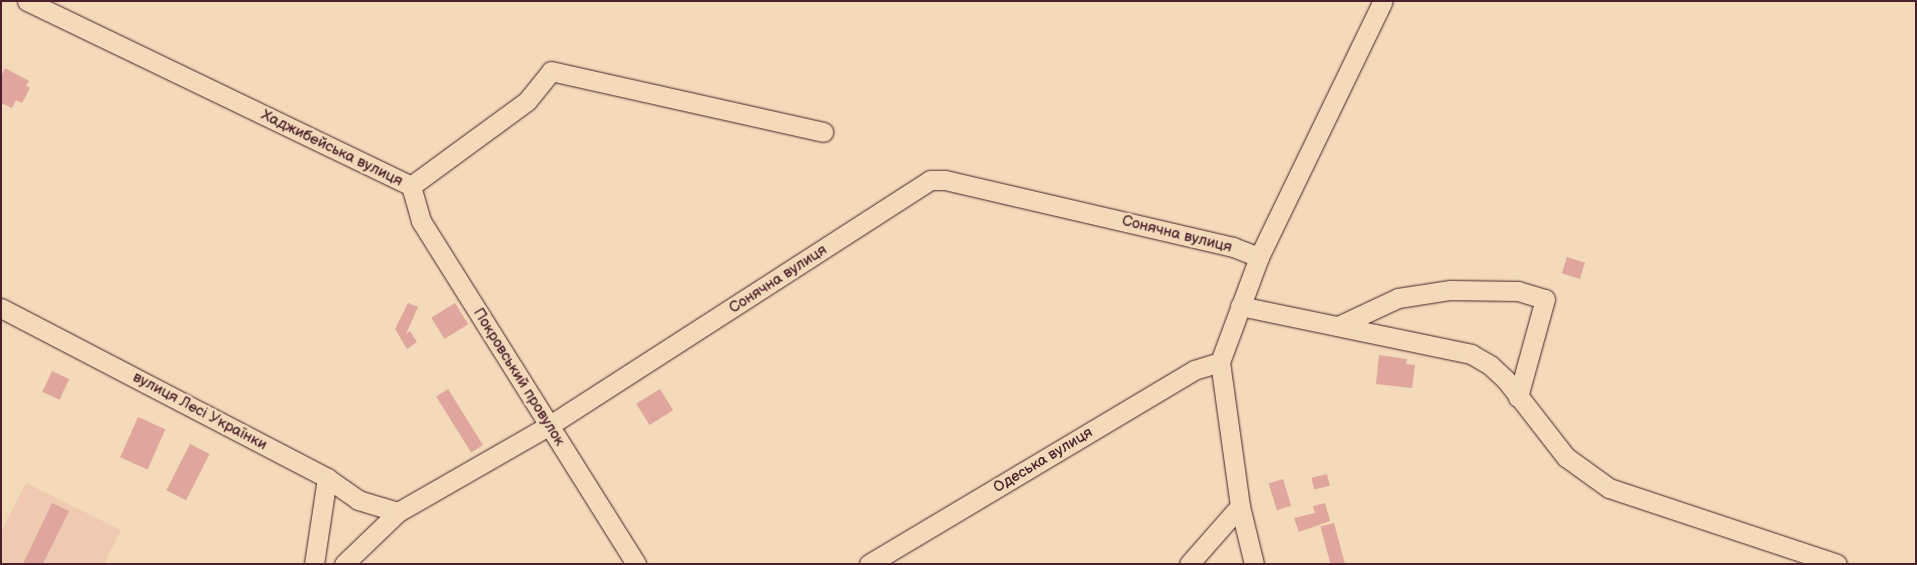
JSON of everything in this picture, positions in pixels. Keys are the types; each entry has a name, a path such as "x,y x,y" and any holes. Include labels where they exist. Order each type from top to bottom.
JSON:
{"street":[{"name":"Хаджибейська вулиця","path":"28,1 411,186 527,100 551,71 822,132"},
{"path":"1254,564 1240,506 1220,362 1260,257 1383,1"},
{"name":"Сонячна вулиця","path":"344,564 398,512 550,426 930,180 945,180 1233,247 1260,257"},
{"name":"Покровський провулок","path":"411,186 422,222 636,564"},
{"path":"1338,326 1398,298 1450,290 1518,291 1546,299 1518,396"},
{"path":"1240,306 1471,354 1490,365 1518,396 1566,457 1609,488 1837,564"},
{"name":"вулиця Лесі Українки","path":"1,308 327,478 358,500 398,512"},
{"name":"Одеська вулиця","path":"869,564 1194,370 1220,362"},
{"path":"314,564 327,478"},
{"path":"1189,564 1240,506"}],"shaded area":[{"path":"26,483 121,530 104,564 1,564 1,532"}],"building":[{"path":"5,68 29,81 26,86 30,88 22,103 16,100 12,108 1,103 1,77"},
{"path":"1567,257 1585,263 1580,279 1562,273"},
{"path":"408,303 418,307 406,334 410,331 417,342 407,349 395,329"},
{"path":"455,303 468,324 445,339 431,318"},
{"path":"1379,355 1407,359 1406,364 1415,365 1412,388 1376,384"},
{"path":"52,371 69,379 59,400 42,392"},
{"path":"448,389 483,445 471,452 436,396"},
{"path":"660,389 673,410 650,425 636,404"},
{"path":"138,417 165,429 148,469 120,457"},
{"path":"190,444 210,454 186,500 166,490"},
{"path":"1327,474 1330,486 1314,490 1311,478"},
{"path":"1283,479 1291,506 1277,510 1269,483"},
{"path":"52,503 69,511 43,564 23,564"},
{"path":"1325,503 1330,521 1299,532 1294,518 1315,513 1313,506"},
{"path":"1334,523 1345,564 1330,564 1320,527"}]}
